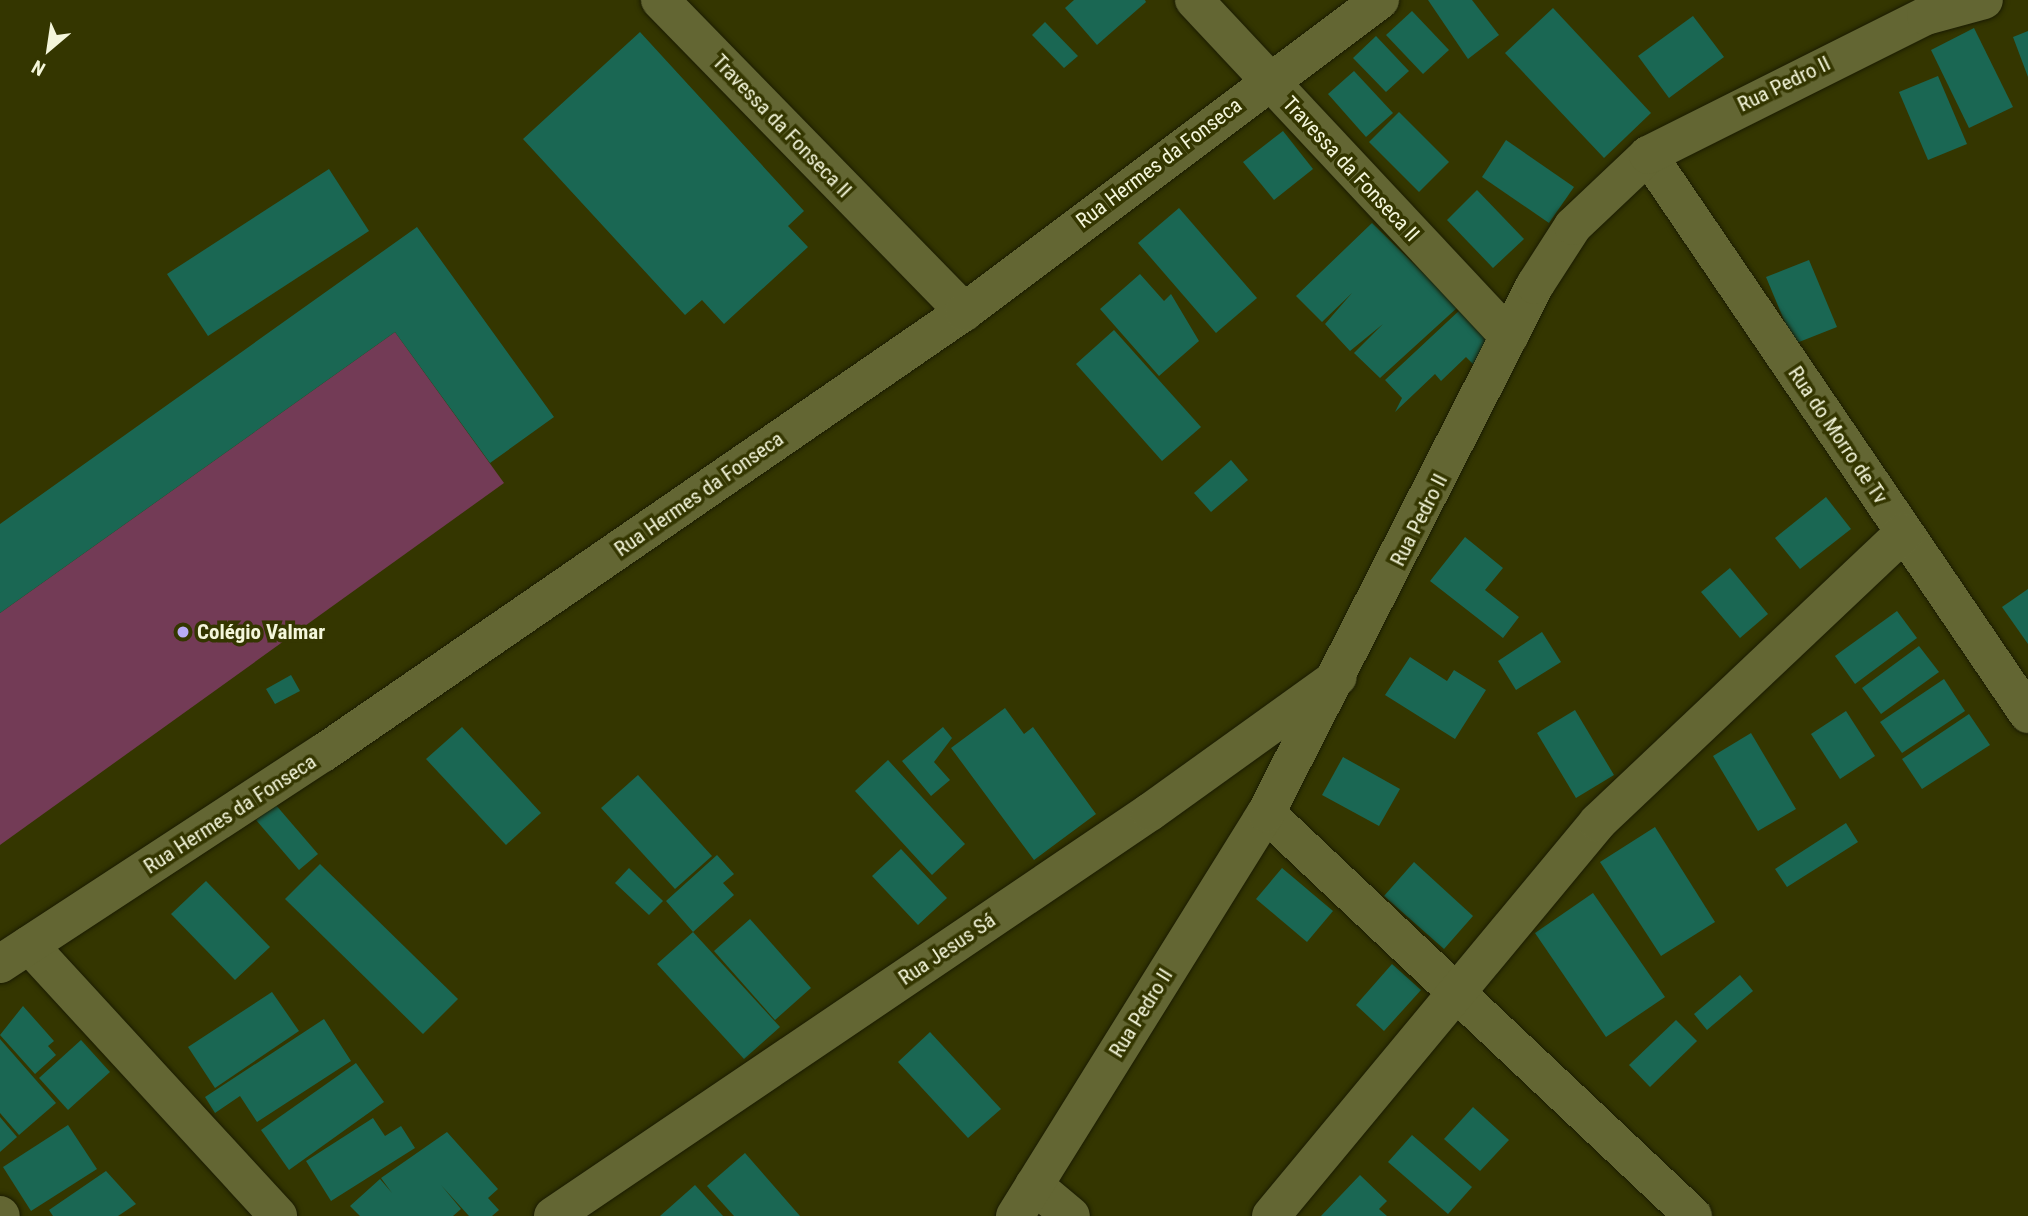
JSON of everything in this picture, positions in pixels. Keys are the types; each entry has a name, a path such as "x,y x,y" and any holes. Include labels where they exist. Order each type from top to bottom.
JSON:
{"street":[{"name":"Travessa da Fonseca II","path":"660,0 964,312"},
{"name":"Travessa da Fonseca II","path":"1194,0 1509,337"},
{"name":"Rua Hermes da Fonseca","path":"15,955 323,753 964,312 1267,80 1380,0"},
{"name":"Rua Pedro II","path":"1024,1201 1266,813 1338,677 1509,337 1573,226 1648,155 1922,8 1984,0"},
{"name":"Rua do Morro de Tv","path":"1648,155 2028,714"},
{"path":"1271,1216 1452,994 1598,822 1904,533"},
{"name":"Rua Jesus Sá","path":"553,1216 1150,812 1338,677"},
{"path":"1266,813 1452,994 1693,1216"},
{"path":"15,955 278,1216"},
{"path":"1024,1201 1072,1216"}],"shaded area":[{"path":"395,332 504,483 0,845 0,613"}],"building":[{"path":"1074,0 1146,2 1097,45 1065,8"},
{"path":"1428,0 1472,0 1499,35 1468,59"},
{"path":"1553,8 1651,113 1604,158 1505,53"},
{"path":"1412,11 1449,50 1423,74 1386,35"},
{"path":"1693,16 1724,57 1669,98 1638,56"},
{"path":"1045,22 1078,56 1064,68 1032,35"},
{"path":"1974,28 2013,107 1969,128 1931,50"},
{"path":"2028,31 2028,77 2013,37"},
{"path":"640,32 804,211 788,226 808,247 724,324 702,300 685,315 523,139"},
{"path":"1376,36 1409,71 1386,92 1353,58"},
{"path":"1354,71 1393,113 1366,137 1328,94"},
{"path":"1938,76 1967,144 1928,160 1899,92"},
{"path":"1399,112 1449,162 1419,192 1369,142"},
{"path":"1283,131 1313,169 1274,200 1243,162"},
{"path":"1506,140 1574,187 1549,223 1482,177"},
{"path":"329,169 369,231 208,336 167,274"},
{"path":"1477,190 1524,239 1493,268 1447,220"},
{"path":"1179,208 1257,298 1216,333 1138,243"},
{"path":"1372,223 1458,307 1380,378 1354,353 1383,324 1350,351 1325,324 1352,293 1322,322 1296,296"},
{"path":"417,227 554,417 490,463 395,332 0,613 0,524"},
{"path":"1809,260 1837,327 1794,344 1766,277"},
{"path":"1140,274 1164,301 1171,294 1199,341 1159,376 1100,309"},
{"path":"1462,308 1491,339 1476,367 1466,357 1441,381 1435,374 1395,412 1402,398 1385,380"},
{"path":"1114,330 1201,427 1162,461 1076,364"},
{"path":"1231,460 1248,480 1211,512 1194,493"},
{"path":"1826,497 1851,529 1800,569 1775,538"},
{"path":"1465,537 1503,568 1485,590 1519,617 1503,638 1430,581"},
{"path":"1730,568 1768,614 1740,638 1701,592"},
{"path":"2028,589 2028,644 2002,607"},
{"path":"1897,611 1917,638 1855,684 1835,656"},
{"path":"1542,632 1561,662 1516,690 1498,661"},
{"path":"1919,646 1939,672 1881,714 1862,688"},
{"path":"1410,657 1447,681 1454,670 1486,690 1455,739 1385,695"},
{"path":"291,675 300,691 275,704 266,689"},
{"path":"1944,679 1965,711 1902,753 1880,722"},
{"path":"1005,708 1024,734 1033,727 1096,814 1034,860 951,748"},
{"path":"1575,710 1614,775 1576,798 1537,733"},
{"path":"1846,711 1875,756 1840,779 1811,734"},
{"path":"1969,714 1990,745 1922,789 1902,759"},
{"path":"462,727 541,813 506,845 426,759"},
{"path":"943,727 952,738 934,762 950,780 931,796 902,761"},
{"path":"1751,733 1796,809 1758,831 1713,756"},
{"path":"1343,757 1400,789 1379,826 1322,795"},
{"path":"888,760 965,844 932,875 855,791"},
{"path":"638,775 712,856 675,889 601,808"},
{"path":"275,804 318,854 299,870 256,820"},
{"path":"1846,823 1858,842 1787,887 1775,869"},
{"path":"1655,827 1715,922 1661,956 1600,862"},
{"path":"901,849 947,898 918,925 872,876"},
{"path":"717,855 734,874 723,883 734,895 693,932 666,901"},
{"path":"1414,862 1473,916 1444,949 1384,896"},
{"path":"320,864 458,999 423,1034 285,899"},
{"path":"629,868 663,901 649,915 615,883"},
{"path":"1282,868 1333,911 1307,942 1256,899"},
{"path":"206,881 270,947 235,980 171,914"},
{"path":"1593,893 1665,997 1606,1037 1535,933"},
{"path":"750,919 811,988 775,1020 714,951"},
{"path":"693,932 780,1027 744,1059 657,964"},
{"path":"1392,964 1421,990 1384,1031 1356,1005"},
{"path":"1740,975 1753,991 1707,1030 1694,1014"},
{"path":"272,992 299,1031 215,1088 188,1047"},
{"path":"23,1006 54,1041 48,1046 56,1055 35,1074 0,1035"},
{"path":"324,1019 351,1061 257,1122 240,1096 215,1113 205,1097"},
{"path":"1676,1020 1697,1041 1650,1087 1629,1065"},
{"path":"930,1032 1001,1109 968,1138 898,1062"},
{"path":"0,1039 56,1103 19,1135 0,1113"},
{"path":"81,1040 110,1072 68,1110 39,1078"},
{"path":"356,1063 384,1102 289,1170 261,1130"},
{"path":"1473,1107 1509,1140 1480,1171 1444,1139"},
{"path":"0,1117 17,1137 0,1152"},
{"path":"373,1118 385,1136 401,1126 415,1148 331,1201 306,1161"},
{"path":"68,1125 97,1169 31,1211 3,1167"},
{"path":"447,1132 498,1189 488,1198 499,1210 492,1216 469,1216 441,1185 461,1209 453,1216 360,1216 350,1206 380,1179 392,1193 381,1178"},
{"path":"1412,1135 1472,1187 1448,1214 1388,1162"},
{"path":"745,1153 800,1216 734,1216 707,1186"},
{"path":"106,1171 136,1204 118,1216 53,1216 49,1210"},
{"path":"1360,1175 1387,1201 1379,1209 1387,1216 1321,1216"},
{"path":"695,1185 723,1216 660,1216"}],"place":[{"name":"Colégio Valmar","path":"183,632"}]}
